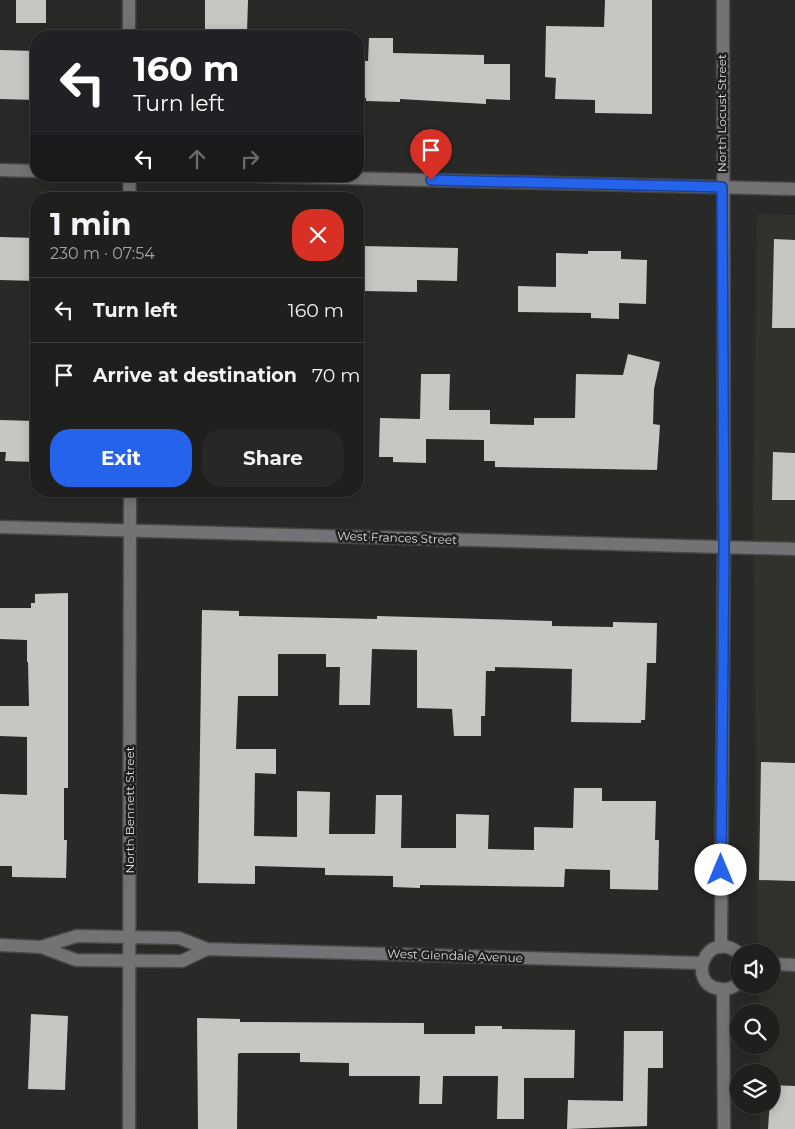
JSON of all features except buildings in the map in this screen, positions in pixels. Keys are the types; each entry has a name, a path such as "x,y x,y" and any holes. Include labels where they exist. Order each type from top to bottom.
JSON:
{"street":[{"path":"129,0 129,30"},
{"name":"North Locust Street","path":"720,947 724,548 723,0"},
{"path":"0,170 30,171"},
{"path":"364,179 795,189"},
{"name":"North Bennett Street","path":"128,1129 130,497"},
{"name":"West Frances Street","path":"0,527 795,549"},
{"name":"West Glendale Avenue","path":"40,947 77,936 179,938 207,949 702,963"},
{"name":"West Glendale Avenue","path":"0,945 40,947 72,960 182,961 207,949"},
{"path":"730,948 720,947 709,952 702,963 702,975 711,986 723,990 730,988"},
{"path":"780,964 795,965"},
{"path":"723,990 724,1129"}],"shaded area":[{"path":"757,214 795,215 795,1129 760,1129 760,1114 780,1114 780,1064 760,1064 759,1054 780,1054 780,1004 759,1004 759,994 780,994 780,944 758,944 753,506"}],"route":[{"path":"431,180 722,187 724,548 721,870"}]}
